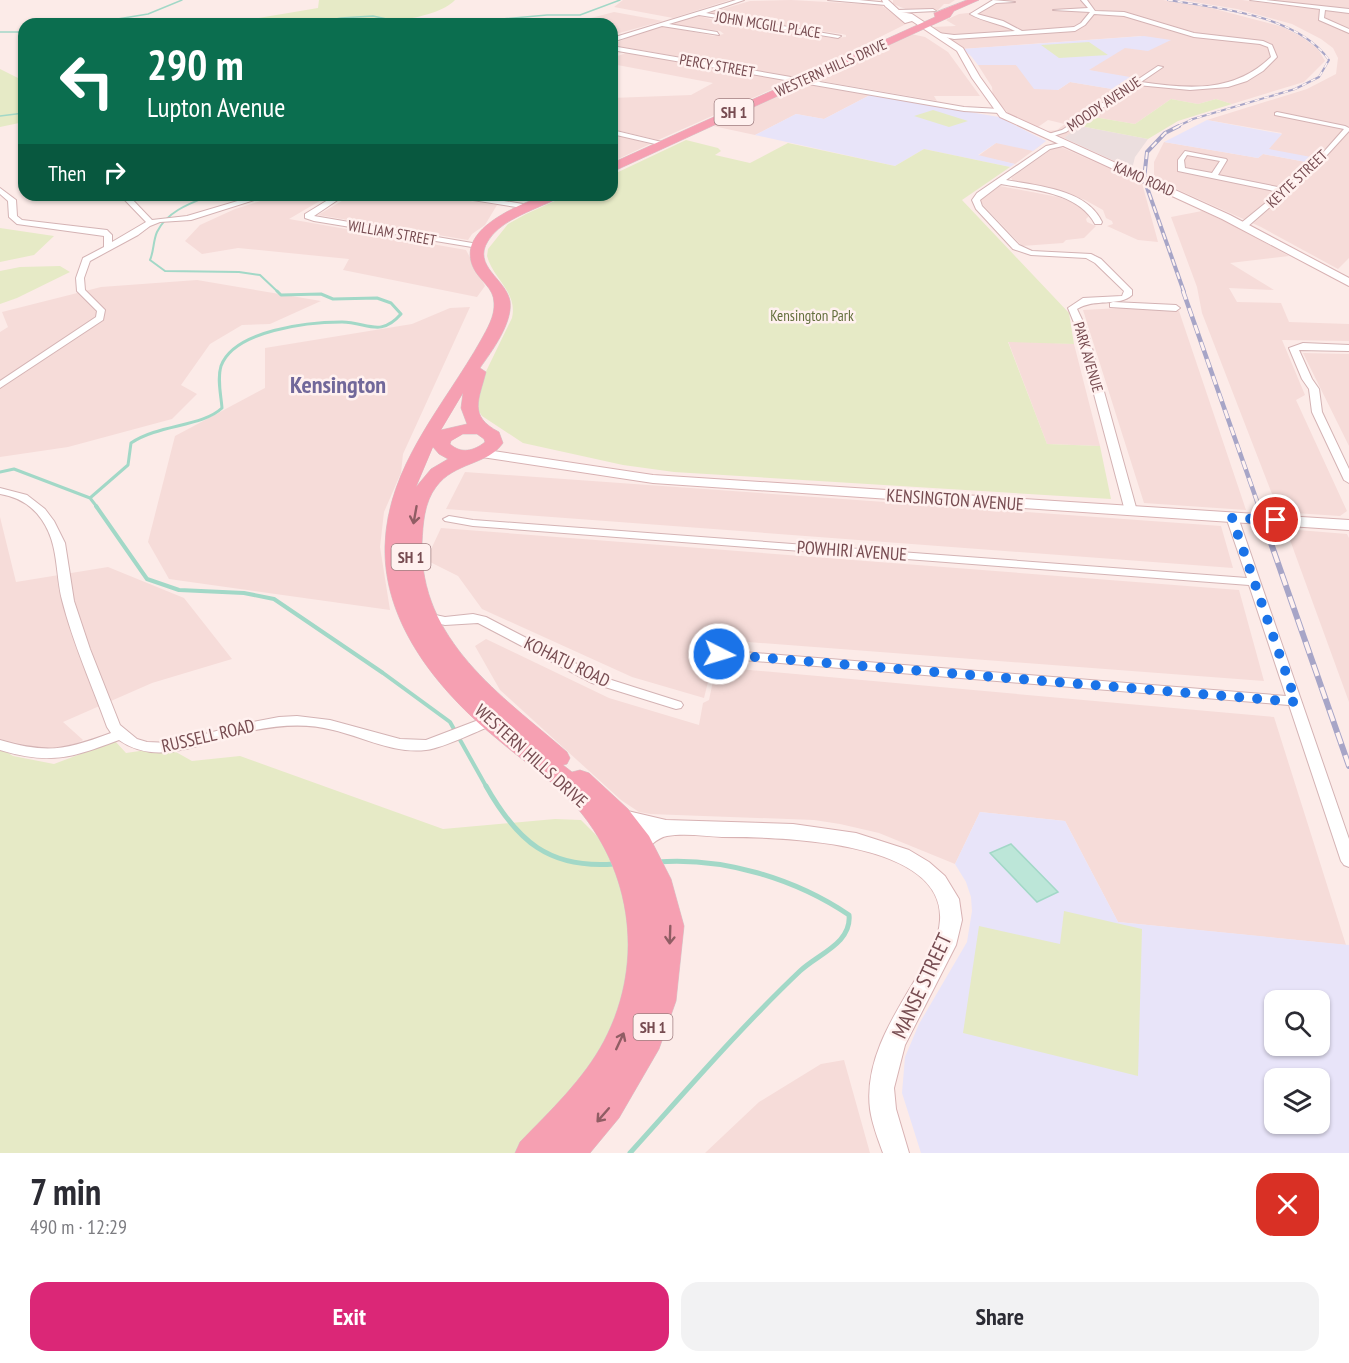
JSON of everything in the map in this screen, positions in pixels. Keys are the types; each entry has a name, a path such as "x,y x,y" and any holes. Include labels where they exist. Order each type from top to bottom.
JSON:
{"highway":[{"name":"SH 1","path":"920,24 975,0"},
{"name":"WESTERN HILLS DRIVE","path":"618,165 920,24"},
{"path":"478,246 496,225 542,201"},
{"name":"WESTERN HILLS DRIVE","path":"478,246 476,255 479,266 499,292 502,302 499,317 481,356 469,407 470,416 480,429"},
{"name":"WESTERN HILLS DRIVE","path":"481,356 466,374 418,456 398,507 395,567 406,610 434,660 489,720 584,800 641,864 645,948 633,1011 615,1051 597,1077 575,1106 532,1153"},
{"path":"402,497 434,462 444,442 446,408"},
{"path":"444,442 461,429 480,429 492,435 495,441"},
{"name":"SH 1","path":"475,454 490,448 495,441"},
{"path":"444,442 451,454 475,454"},
{"name":"WESTERN HILLS DRIVE","path":"475,454 434,476 424,489 416,508 411,540 411,574 417,597 437,639 489,720 620,816 670,926 666,974 655,1023 644,1049 608,1108 569,1153"}],"main road":[{"name":"KAMO ROAD","path":"886,1 960,50 960,54 1001,113 1244,225 1348,280"},
{"name":"KAMO ROAD","path":"920,24 960,54"},
{"name":"KENSINGTON AVENUE","path":"495,441 585,471 652,479 1349,525"},
{"name":"KENSINGTON AVENUE","path":"475,454 562,465"},
{"name":"MANSE STREET","path":"620,816 666,828 836,836 900,856 921,866 943,886 951,907 949,933 934,967 907,1015 884,1070 883,1108 896,1153"},
{"path":"641,864 650,834 666,828"}],"street":[{"path":"618,38 741,0"},
{"path":"831,0 886,1"},
{"path":"1012,2 997,0 973,14 1004,23 1021,32"},
{"path":"1084,0 1092,11"},
{"path":"1254,0 1349,11"},
{"path":"1323,9 1321,19 1349,31"},
{"path":"1056,10 1124,14 1194,35 1261,42 1270,46 1274,57 1251,75 1212,87 1176,89 1134,83"},
{"path":"920,24 954,37 1076,28 1083,24 1092,11"},
{"name":"JOHN MCGILL PLACE","path":"699,13 838,36"},
{"path":"660,24 717,33"},
{"name":"PERCY STREET","path":"618,49 964,109 1001,113"},
{"name":"MOODY AVENUE","path":"1047,136 1064,131 1160,67"},
{"path":"1277,114 1348,127"},
{"name":"KEYTE STREET","path":"1244,225 1315,165 1348,127"},
{"path":"618,133 664,144"},
{"name":"PARK AVENUE","path":"1065,144 1048,147 976,200 979,207 1016,247 1023,251 1081,255 1098,261 1128,290 1128,295 1124,298 1083,301 1072,308 1082,330 1131,511"},
{"path":"1214,175 1224,160 1185,153 1181,160 1181,169 1286,191"},
{"path":"999,181 1073,199 1093,210 1098,222"},
{"path":"0,190 12,200 13,217 20,222 104,232 108,235 108,247"},
{"path":"130,201 150,222"},
{"path":"0,385 100,318 101,310 81,291 80,278 86,260 150,222 182,219 245,201"},
{"name":"WILLIAM STREET","path":"331,201 308,216 325,221 478,246"},
{"path":"492,201 529,207"},
{"path":"1104,300 1112,305 1176,308"},
{"path":"1349,348 1296,347 1294,352 1314,389 1317,412 1349,480"},
{"path":"0,491 12,492 30,500 49,521 62,556 67,599 114,727 119,735 82,749 48,756 34,755 0,745"},
{"path":"1232,518 1349,861"},
{"name":"POWHIRI AVENUE","path":"449,519 473,523 1254,582"},
{"name":"KOHATU ROAD","path":"426,617 459,621 473,618 482,620 597,680 676,705"},
{"path":"437,639 459,621"},
{"path":"719,654 1296,702"},
{"name":"RUSSELL ROAD","path":"119,735 142,746 157,749 171,748 263,723 298,720 331,724 408,745 428,745 489,720"}],"shaded area":[{"path":"623,0 730,0 673,18 614,7"},
{"path":"791,0 881,5 906,24 798,78 618,46 618,42 631,36 663,26 714,36 724,34 720,31 669,24 699,16 730,24 776,28 831,38 846,37 842,34 709,13 750,1"},
{"path":"893,0 955,0 944,4 938,10 908,10 893,4"},
{"path":"1001,0 1163,0 1211,8 1283,27 1318,49 1325,61 1304,82 1232,104 1216,99 1198,104 1171,99 1135,124 1094,117 1064,138 1046,131 1057,130 1065,124 1048,120 1038,127 1009,114 993,96 992,87 978,65 1016,65 1058,90 1070,82 1112,89 1129,78 1088,70 1142,36 962,49 932,27 956,26 946,20 959,14 977,12"},
{"path":"1182,0 1242,0 1349,13 1349,258 1338,269 1261,227 1154,179 1154,162 1164,142 1258,158 1263,154 1306,162 1268,149 1282,133 1207,120 1307,89 1336,74 1338,58 1333,48 1292,24 1237,9"},
{"path":"1271,0 1349,0 1349,8 1323,7"},
{"path":"614,12 663,21 618,33 618,18 591,18"},
{"path":"911,34 925,37 948,52 980,96 934,96 937,101 815,80"},
{"path":"1144,36 1171,40 1148,51 1125,48 1089,70 1130,77 1112,89 1070,82 1058,90 1034,89 1016,65 978,65 962,49"},
{"path":"626,53 791,81 658,140 618,130 618,98 691,95 713,83 618,65 618,56"},
{"path":"803,84 870,95 824,119 796,114 755,135 713,126"},
{"path":"870,95 999,117 1046,141 1033,151 996,143 978,155 1015,164 1010,167 924,149 895,166 755,135 796,114 824,119"},
{"path":"1207,120 1282,134 1269,149 1311,157 1306,162 1263,154 1258,158 1164,142"},
{"path":"1080,126 1148,139 1135,157 1132,169 1064,138"},
{"path":"618,136 650,144 618,159"},
{"path":"996,143 1041,145 1015,164 978,156"},
{"path":"1061,147 1142,183 1158,242 1138,240 1107,226 1113,224 1106,218 1103,210 1085,200 1066,193 1013,181 1011,178 1053,148"},
{"path":"1000,186 1058,197 1077,204 1091,214 1086,219 1087,222 1096,226 1084,238 1066,240 1063,243 1022,246 981,203 981,200"},
{"path":"261,201 320,201 289,219 466,250 485,286 477,297 343,270 349,259 238,248 202,254 185,241 200,225 235,209"},
{"path":"342,201 471,201 497,205 485,225 472,234 468,240 318,215"},
{"path":"1202,211 1233,225 1289,256 1230,263 1274,290 1229,288 1237,302 1281,303 1289,322 1349,324 1349,341 1282,340 1305,395 1296,400 1347,511 1340,516 1279,512 1202,313 1197,287 1171,217"},
{"path":"197,280 321,301 270,324 242,325 210,344 181,385 197,394 172,419 68,447 0,457 0,332 8,327 2,312 101,287"},
{"path":"470,307 403,454 401,473 384,512 380,547 390,610 169,579 148,542 175,436 265,388 265,348 412,324 450,308"},
{"path":"1139,307 1179,311 1246,510 1144,503 1083,310"},
{"path":"1008,341 1074,344 1100,446 1047,444"},
{"path":"1303,353 1349,354 1349,446"},
{"path":"465,472 1221,526 1233,568 446,509"},
{"path":"0,517 16,582 108,567 184,598 232,659 152,683 63,722 83,740 60,753 0,739"},
{"path":"441,528 1239,590 1264,681 722,640 717,664 712,666 704,698 632,677 482,609 458,576 426,560"},
{"path":"1286,529 1347,534 1349,538 1349,702"},
{"path":"486,639 609,698 699,725 703,703 709,700 716,667 1274,717 1346,945 1118,922 1065,821 980,812 955,864 879,833 840,824 814,820 639,812 621,800 500,690 475,646"},
{"path":"980,812 1065,821 1118,922 1349,945 1349,1153 921,1153 902,1093 905,1057 919,1024 967,942 972,911 971,897 966,882 955,864"},
{"path":"1011,844 1058,892 1037,902 990,853"},
{"path":"844,1060 870,1153 705,1153 759,1102 821,1064"}],"green space":[{"path":"319,0 455,0 438,11 412,18 258,18 318,8"},
{"path":"1089,42 1108,55 1059,58 1041,45"},
{"path":"0,69 18,78 18,123 0,127"},
{"path":"1171,99 1198,104 1216,99 1232,104 1178,121 1148,139 1080,126 1094,117 1135,124"},
{"path":"933,110 968,121 949,127 914,116"},
{"name":"Kensington Park","path":"686,140 718,148 721,151 715,155 750,163 788,143 895,166 924,149 1010,167 962,200 1069,313 1074,344 1008,342 1047,444 1100,446 1111,499 674,472 623,465 523,443 482,416 476,407 477,390 512,318 513,309 508,293 490,264 487,256 488,249 508,224 555,201 618,201 618,172"},
{"path":"0,228 54,236 34,255 0,262"},
{"path":"60,266 70,272 0,304 0,271 20,267"},
{"path":"115,741 126,753 167,747 192,761 240,756 443,829 555,819 581,820 604,843 627,900 629,988 601,1052 521,1153 0,1153 0,748 13,756 54,764"},
{"path":"1064,911 1142,929 1138,1076 963,1033 979,926 1060,944"}],"waterway":[{"path":"124,18 148,14 182,0"},
{"path":"513,18 580,15 620,0"},
{"path":"341,18 373,16 382,18"},
{"path":"0,32 18,32"},
{"path":"0,116 18,114"},
{"path":"196,201 173,213 161,225 150,260 165,271 239,272 260,275 278,292"},
{"path":"90,498 128,465 131,443 154,432 203,419 222,408 219,382 221,366 229,354 241,344 256,336 293,326 342,322 380,327 401,314 391,303 377,298 333,299 321,294 281,295 278,292"},
{"path":"0,472 14,469 90,498"},
{"path":"90,498 97,507"},
{"path":"96,506 147,579 179,590 244,593 274,599 383,673 450,722 487,788"},
{"path":"486,786 510,822 537,848 571,862 614,864"},
{"path":"630,1153 756,1015 800,971 840,941 848,925 849,915 805,890 757,873 707,863 657,862"}],"railway":[{"path":"1168,0 1210,6 1277,23 1298,33 1315,45 1329,60 1319,77 1295,89 1193,119 1176,127"},
{"path":"1179,126 1165,133 1147,152 1144,179 1184,292"},
{"path":"1183,291 1259,507"},
{"path":"1258,506 1349,766"}],"district":[{"name":"Kensington","path":"338,385"}],"route":[{"path":"719,654 1296,702 1232,518 1276,520"}]}
